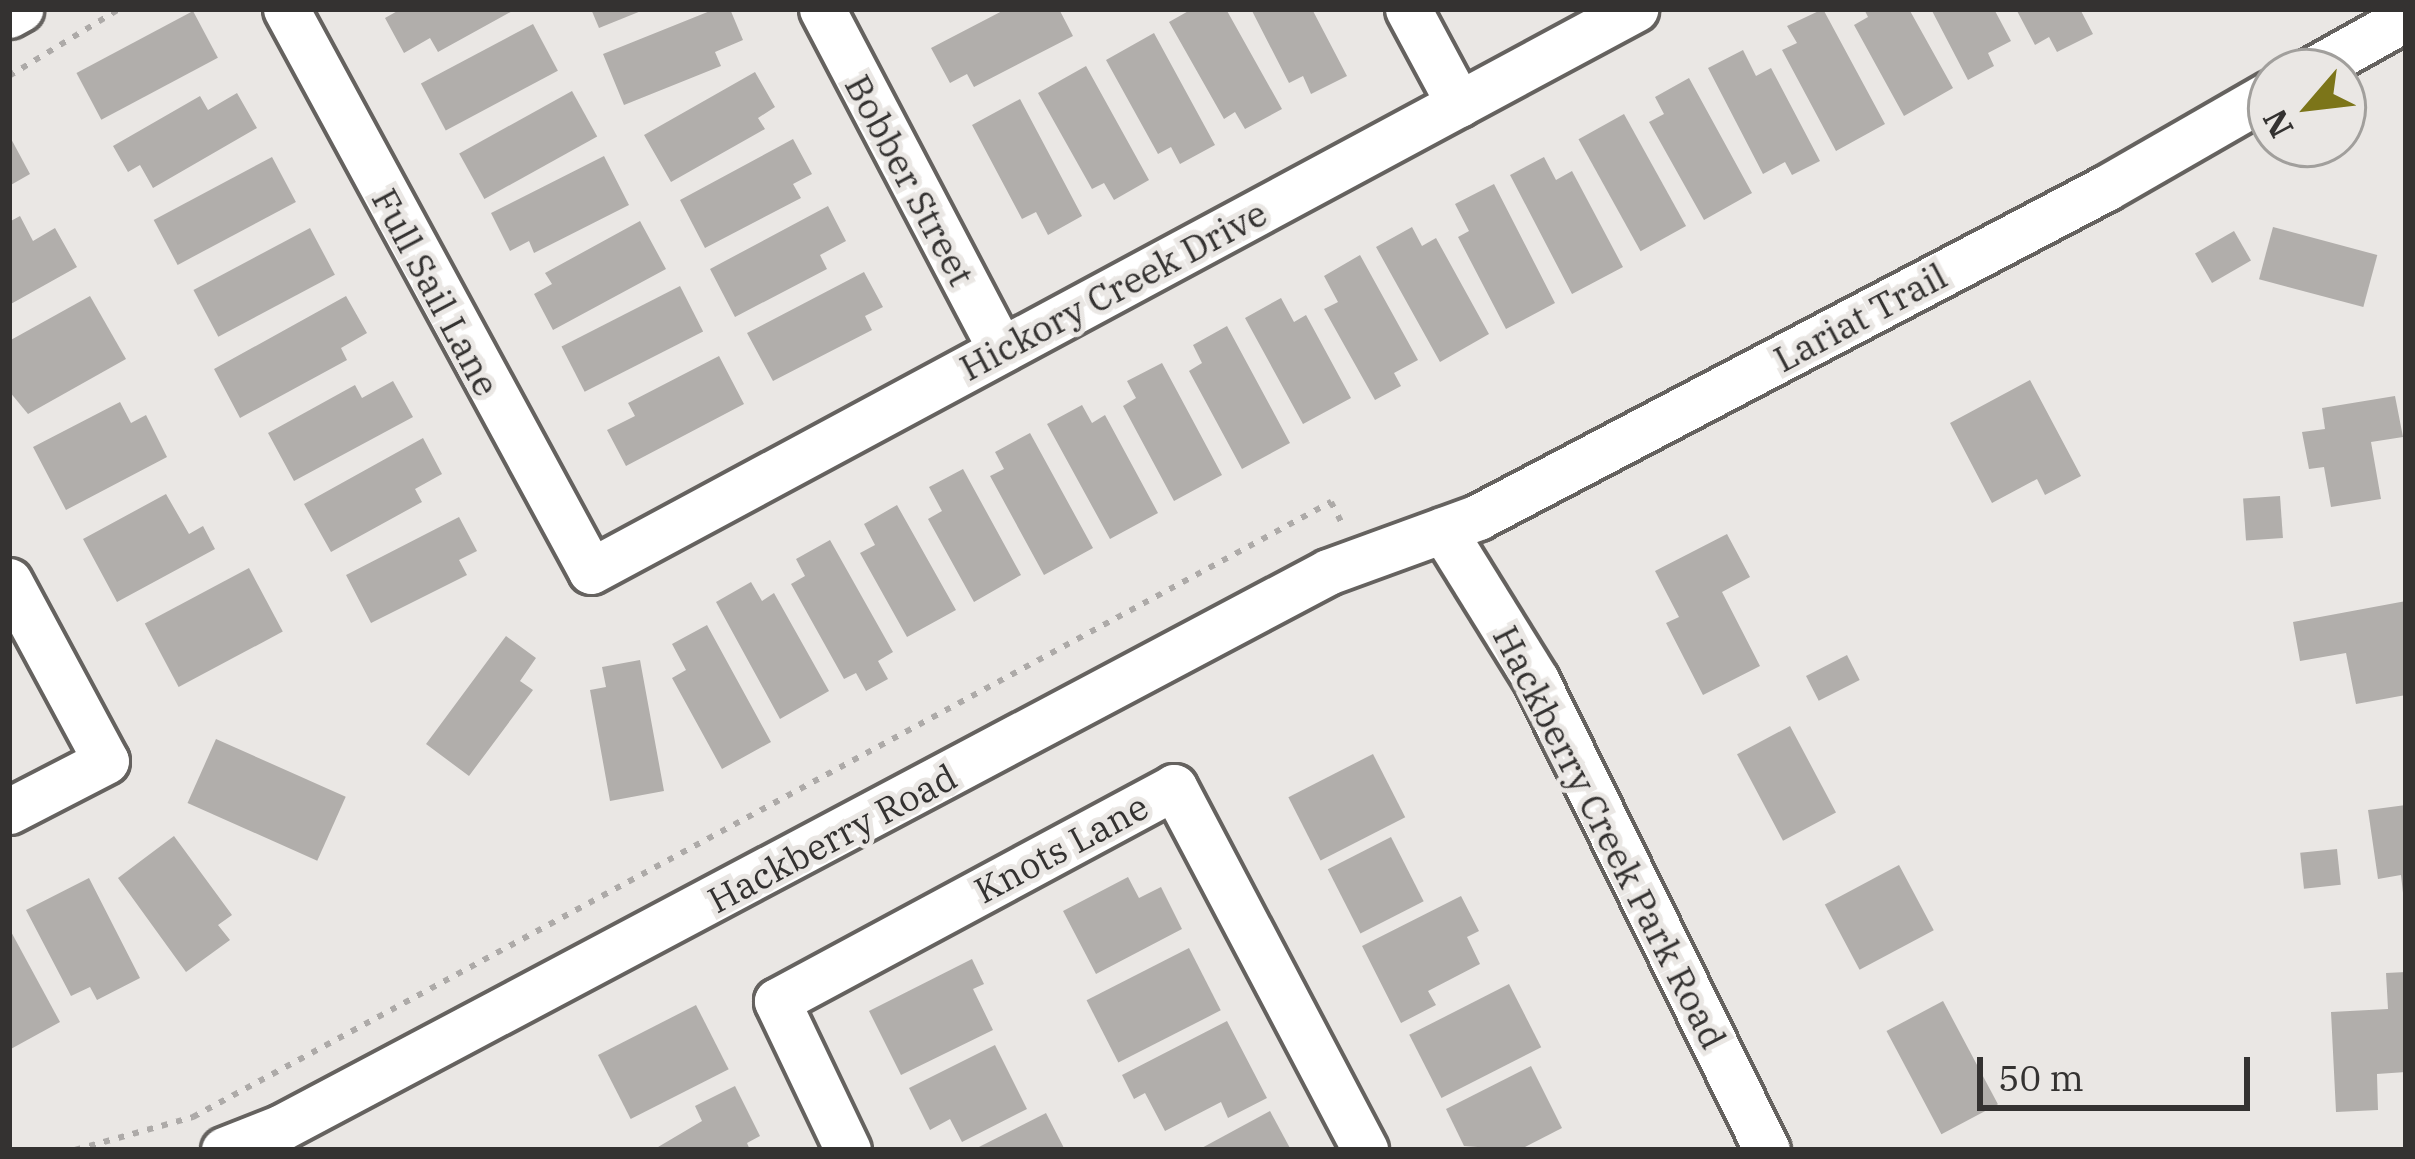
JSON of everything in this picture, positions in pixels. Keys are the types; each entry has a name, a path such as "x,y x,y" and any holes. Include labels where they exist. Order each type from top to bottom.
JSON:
{"street":[{"path":"9,15 20,9"},
{"name":"Full Sail Lane","path":"286,9 591,571"},
{"name":"Bobber Street","path":"822,9 1001,350"},
{"path":"1408,9 1460,104"},
{"name":"Hickory Creek Drive","path":"591,571 1635,9"},
{"path":"2363,48 2402,31"},
{"name":"Lariat Trail","path":"1443,530 2106,188 2247,107"},
{"name":"Hackberry Road","path":"224,1150 282,1127 1360,557 1443,530"},
{"name":"Hackberry Creek Park Road","path":"1443,530 1536,680 1767,1150"},
{"path":"9,580 106,761 9,811"},
{"name":"Knots Lane","path":"848,1150 777,1000 1174,787 1365,1150"}],"path":[{"path":"9,76 119,9"},
{"path":"75,1150 213,1106 1331,502 1360,557"}],"building":[{"path":"401,9 516,9 438,52 430,38 404,53 385,18"},
{"path":"591,9 646,9 599,28"},
{"path":"715,9 730,9 743,40 715,52 721,66 624,105 603,54"},
{"path":"1006,9 1059,9 1073,36 974,87 967,74 950,83 931,48"},
{"path":"1192,9 1226,9 1282,109 1245,129 1235,112 1224,119 1169,22"},
{"path":"1251,9 1312,9 1347,76 1311,94 1303,76 1289,83"},
{"path":"1823,9 1885,124 1836,151 1782,50 1797,43 1787,26"},
{"path":"1864,9 1909,9 1953,88 1904,116 1854,25 1868,17"},
{"path":"1931,9 1994,9 2011,41 1988,53 1994,66 1968,80"},
{"path":"2016,9 2080,9 2093,34 2057,52 2049,37 2035,45"},
{"path":"193,11 218,58 101,120 76,73"},
{"path":"533,24 558,71 446,130 421,84"},
{"path":"1154,33 1215,145 1180,164 1171,147 1158,154 1106,60"},
{"path":"1743,50 1756,76 1771,68 1820,161 1792,175 1785,162 1763,174 1708,68"},
{"path":"1086,66 1149,180 1114,200 1104,183 1092,189 1038,93"},
{"path":"755,72 775,107 758,118 765,129 671,182 644,135"},
{"path":"1689,78 1752,193 1704,220 1649,122 1664,114 1655,97"},
{"path":"572,91 597,136 484,199 459,154"},
{"path":"237,93 257,128 153,188 140,165 128,172 113,146 200,96 208,110"},
{"path":"1020,99 1082,216 1048,235 1036,212 1022,219 972,125"},
{"path":"1624,114 1686,226 1641,251 1579,139"},
{"path":"9,135 30,174 9,186"},
{"path":"793,139 812,174 793,184 801,198 705,248 680,200"},
{"path":"604,156 629,205 534,253 529,241 510,251 491,213"},
{"path":"272,157 296,202 178,265 154,220"},
{"path":"1544,157 1556,180 1572,171 1623,267 1572,294 1510,175"},
{"path":"1494,184 1555,303 1506,329 1458,237 1469,231 1455,204"},
{"path":"828,206 846,241 820,255 827,269 735,317 710,269"},
{"path":"20,216 33,241 55,228 77,267 9,305 9,222"},
{"path":"640,221 666,269 553,330 534,294 552,284 545,273"},
{"path":"1412,227 1422,246 1436,238 1489,334 1440,362 1376,247"},
{"path":"2273,227 2377,255 2363,307 2259,279"},
{"path":"310,228 335,275 218,337 193,290"},
{"path":"2234,231 2251,260 2212,283 2195,254"},
{"path":"1360,255 1418,360 1394,373 1401,386 1375,400 1324,309 1338,302 1324,276"},
{"path":"864,272 883,307 865,316 872,330 773,381 747,333"},
{"path":"680,286 703,331 585,392 561,346"},
{"path":"90,296 126,359 28,414 9,391 9,341"},
{"path":"346,296 367,333 341,348 347,360 240,418 214,369"},
{"path":"1281,298 1294,322 1306,315 1351,398 1303,424 1245,318"},
{"path":"1227,326 1290,443 1242,469 1189,371 1202,363 1193,345"},
{"path":"719,356 744,404 626,466 607,430 635,416 628,403"},
{"path":"1162,363 1222,475 1174,501 1123,406 1136,398 1127,381"},
{"path":"2030,380 2081,476 2045,495 2037,479 1992,503 1950,423"},
{"path":"393,381 413,417 294,481 268,433 355,385 362,398"},
{"path":"2395,396 2403,437 2371,442 2381,499 2331,507 2324,467 2309,469 2302,432 2325,429 2322,408"},
{"path":"120,402 131,423 146,415 167,457 66,510 33,447"},
{"path":"1082,405 1092,423 1105,415 1158,513 1110,539 1047,424"},
{"path":"1030,433 1093,548 1044,575 990,476 1004,469 995,452"},
{"path":"423,438 442,474 415,489 422,502 331,552 304,504"},
{"path":"963,469 1021,575 974,602 928,519 942,511 929,487"},
{"path":"166,494 189,534 203,526 215,549 117,602 83,539"},
{"path":"2280,496 2283,538 2246,540 2243,499"},
{"path":"897,505 956,610 907,637 860,553 875,545 864,524"},
{"path":"459,517 477,551 459,560 467,575 371,623 346,575"},
{"path":"1727,534 1750,577 1722,592 1760,666 1703,695 1666,623 1679,617 1655,571"},
{"path":"830,540 893,652 878,661 888,679 866,691 856,673 844,679 791,584 805,576 796,559"},
{"path":"249,568 283,632 179,687 145,623"},
{"path":"751,582 762,601 774,593 829,691 780,719 716,602"},
{"path":"2406,601 2406,695 2356,704 2346,653 2300,661 2293,622"},
{"path":"707,625 771,742 722,769 672,678 686,670 672,644"},
{"path":"506,636 536,658 520,681 533,690 469,776 426,744"},
{"path":"1847,655 1860,680 1819,701 1806,676"},
{"path":"640,660 664,791 610,801 590,690 606,687 602,667"},
{"path":"1790,726 1836,813 1783,841 1737,754"},
{"path":"216,739 346,797 317,861 188,803"},
{"path":"1373,754 1405,817 1321,860 1288,797"},
{"path":"2406,805 2403,893 2401,875 2378,879 2368,810"},
{"path":"174,836 232,915 218,925 230,940 186,972 118,878"},
{"path":"1391,837 1424,901 1360,933 1328,869"},
{"path":"2337,849 2341,885 2304,889 2300,853"},
{"path":"1899,865 1934,930 1860,970 1825,904"},
{"path":"1128,877 1139,898 1161,887 1182,929 1096,974 1063,911"},
{"path":"89,878 140,978 97,1000 90,987 71,996 26,910"},
{"path":"1461,896 1479,931 1467,937 1480,964 1428,991 1436,1005 1401,1023 1362,946"},
{"path":"9,928 60,1022 9,1050"},
{"path":"1189,948 1221,1010 1118,1063 1087,1000"},
{"path":"972,959 984,984 973,989 993,1030 901,1075 869,1011"},
{"path":"2406,972 2406,1072 2377,1074 2378,1110 2336,1112 2331,1012 2388,1009 2386,973"},
{"path":"1509,984 1541,1047 1441,1098 1409,1035"},
{"path":"1943,1001 1998,1104 1941,1134 1886,1031"},
{"path":"696,1005 729,1069 631,1119 598,1055"},
{"path":"1227,1021 1267,1098 1228,1118 1221,1102 1165,1131 1145,1093 1134,1099 1122,1075"},
{"path":"995,1045 1027,1109 962,1142 950,1119 930,1130 909,1088"},
{"path":"1531,1066 1562,1128 1519,1150 1464,1146 1446,1109"},
{"path":"735,1086 760,1136 747,1143 750,1150 653,1150 702,1121 695,1106"},
{"path":"1270,1111 1291,1150 1198,1150"},
{"path":"1046,1113 1065,1150 973,1150"}]}
